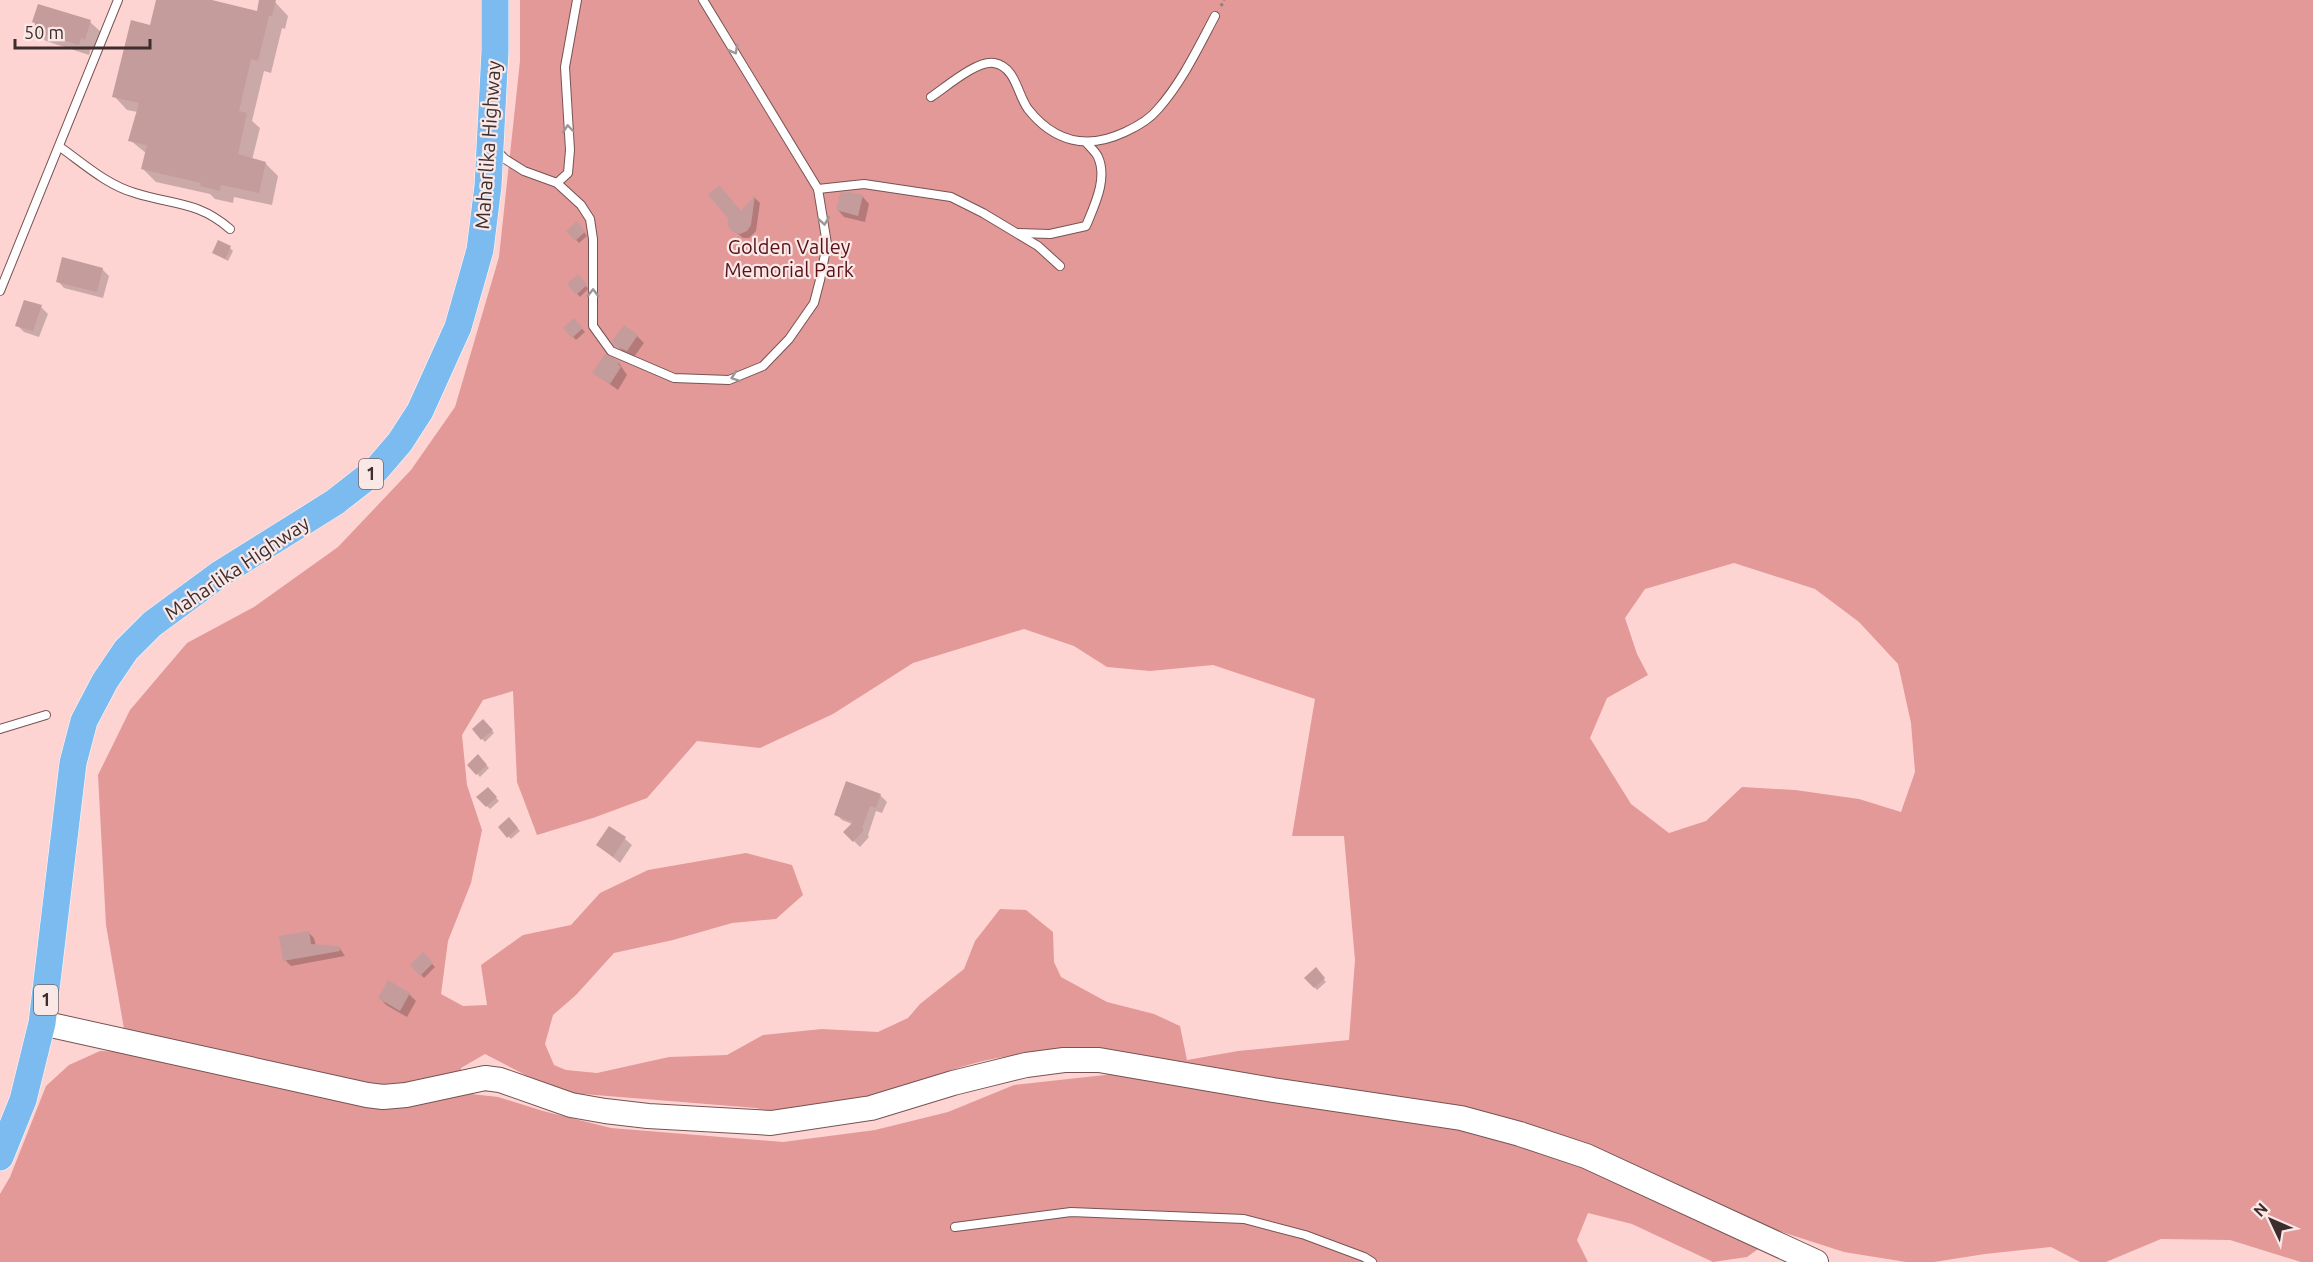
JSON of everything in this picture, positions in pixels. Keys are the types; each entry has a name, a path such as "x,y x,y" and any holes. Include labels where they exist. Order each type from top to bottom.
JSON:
{"highway":[{"name":"Maharlika Highway","path":"0,1157 23,1100 42,1023 73,763 84,721 99,691 126,650 152,624 219,574 335,502 376,470 400,442 420,411 458,327 480,250 488,186 495,51 495,0"}],"main road":[{"path":"42,1023 367,1095 383,1097 406,1095 485,1078 500,1080 571,1105 648,1116 730,1122 771,1123 816,1118 871,1108 953,1083 1026,1065 1064,1060 1099,1060 1273,1090 1461,1118 1520,1134 1586,1156 1816,1262"}],"lane":[{"path":"0,291 118,0"},
{"path":"557,183 568,173 570,150 565,67 577,0"},
{"path":"490,143 506,159 524,171 557,183 581,205 590,219 594,239 593,326 611,351 674,378 729,380 763,366 789,339 814,303 827,244 818,189 703,0"},
{"path":"931,97 986,63 1000,65 1010,72 1027,107 1039,120 1061,137 1086,142 1109,140 1133,128 1157,111 1179,82 1215,16"},
{"path":"1018,233 1050,234 1086,226 1100,190 1101,176 1098,157 1086,142"},
{"path":"60,147 117,186 135,194 200,209 218,218 230,229"},
{"path":"818,189 864,184 951,197 1018,233 1038,246 1060,266"},
{"path":"0,729 46,715"},
{"path":"955,1227 1071,1212 1244,1219 1305,1235 1372,1262"}],"green space":[{"name":"Golden Valley Memorial Park","path":"520,0 2313,0 2313,1262 2301,1262 2230,1240 2161,1239 2106,1262 2080,1262 2051,1247 1934,1262 1906,1262 1844,1252 1782,1232 1747,1257 1713,1262 1632,1224 1588,1213 1577,1240 1588,1262 0,1262 0,1194 10,1177 46,1086 69,1065 100,1051 128,1052 106,925 98,775 130,710 187,643 254,607 338,547 411,470 455,407 499,257 520,61","holes":["1734,563 1815,589 1859,622 1898,664 1911,723 1915,772 1901,812 1859,799 1795,790 1742,787 1706,821 1669,833 1631,804 1590,738 1607,698 1648,675 1637,654 1625,618 1645,589","1024,629 1074,646 1107,667 1150,671 1213,665 1315,699 1292,836 1344,836 1355,960 1349,1040 1238,1051 1187,1060 1180,1026 1154,1014 1107,1002 1061,977 1054,962 1053,932 1026,910 1000,909 975,941 964,969 920,1004 908,1018 878,1032 822,1029 763,1035 727,1055 669,1057 597,1073 566,1070 554,1065 545,1044 553,1015 576,995 614,953 673,940 732,923 776,919 803,895 792,865 746,853 648,870 600,893 571,925 523,935 481,965 487,1005 463,1006 441,994 448,941 471,883 482,830 467,785 462,735 483,700 513,691 517,782 537,835 647,798 697,741 760,748 833,714 913,663","1089,1051 1148,1067 1105,1075 1014,1085 948,1112 875,1130 783,1142 611,1128 498,1097 463,1093 461,1068 485,1054 558,1092 787,1112 818,1111 848,1105 967,1065 1020,1055"]}],"building":[{"path":"156,0 212,0 257,11 259,0 276,0 272,16 269,16 258,61 251,59 239,111 247,113 238,154 266,162 259,193 221,185 220,191 200,186 201,183 141,169 147,145 128,141 139,103 112,97 131,20 150,25"},
{"path":"38,4 91,20 85,40 81,38 79,45 33,31 35,23 32,22"},
{"path":"719,185 741,211 755,195 751,225 747,231 740,234 733,232 728,226 728,218 708,195"},
{"path":"840,193 863,195 858,216 836,210"},
{"path":"577,221 585,232 575,241 566,231"},
{"path":"218,240 231,246 225,259 212,253"},
{"path":"62,257 103,268 97,292 56,282"},
{"path":"578,274 587,285 576,295 567,284"},
{"path":"24,300 42,305 33,331 15,326"},
{"path":"574,318 583,328 572,338 563,328"},
{"path":"624,325 638,335 627,351 615,346 612,341"},
{"path":"605,354 620,362 618,364 621,367 610,384 592,373"},
{"path":"483,719 493,730 481,740 472,729"},
{"path":"478,754 487,765 476,775 467,765"},
{"path":"846,781 881,794 876,808 870,806 862,828 864,830 853,842 843,832 853,822 834,815"},
{"path":"488,787 497,797 486,807 476,797"},
{"path":"509,817 518,828 507,838 498,827"},
{"path":"609,826 626,837 613,857 596,845"},
{"path":"309,931 311,944 339,946 340,951 283,961 279,936"},
{"path":"423,952 433,963 420,976 410,965"},
{"path":"1316,967 1325,978 1314,988 1304,978"},
{"path":"388,980 410,993 400,1011 378,998"}]}
